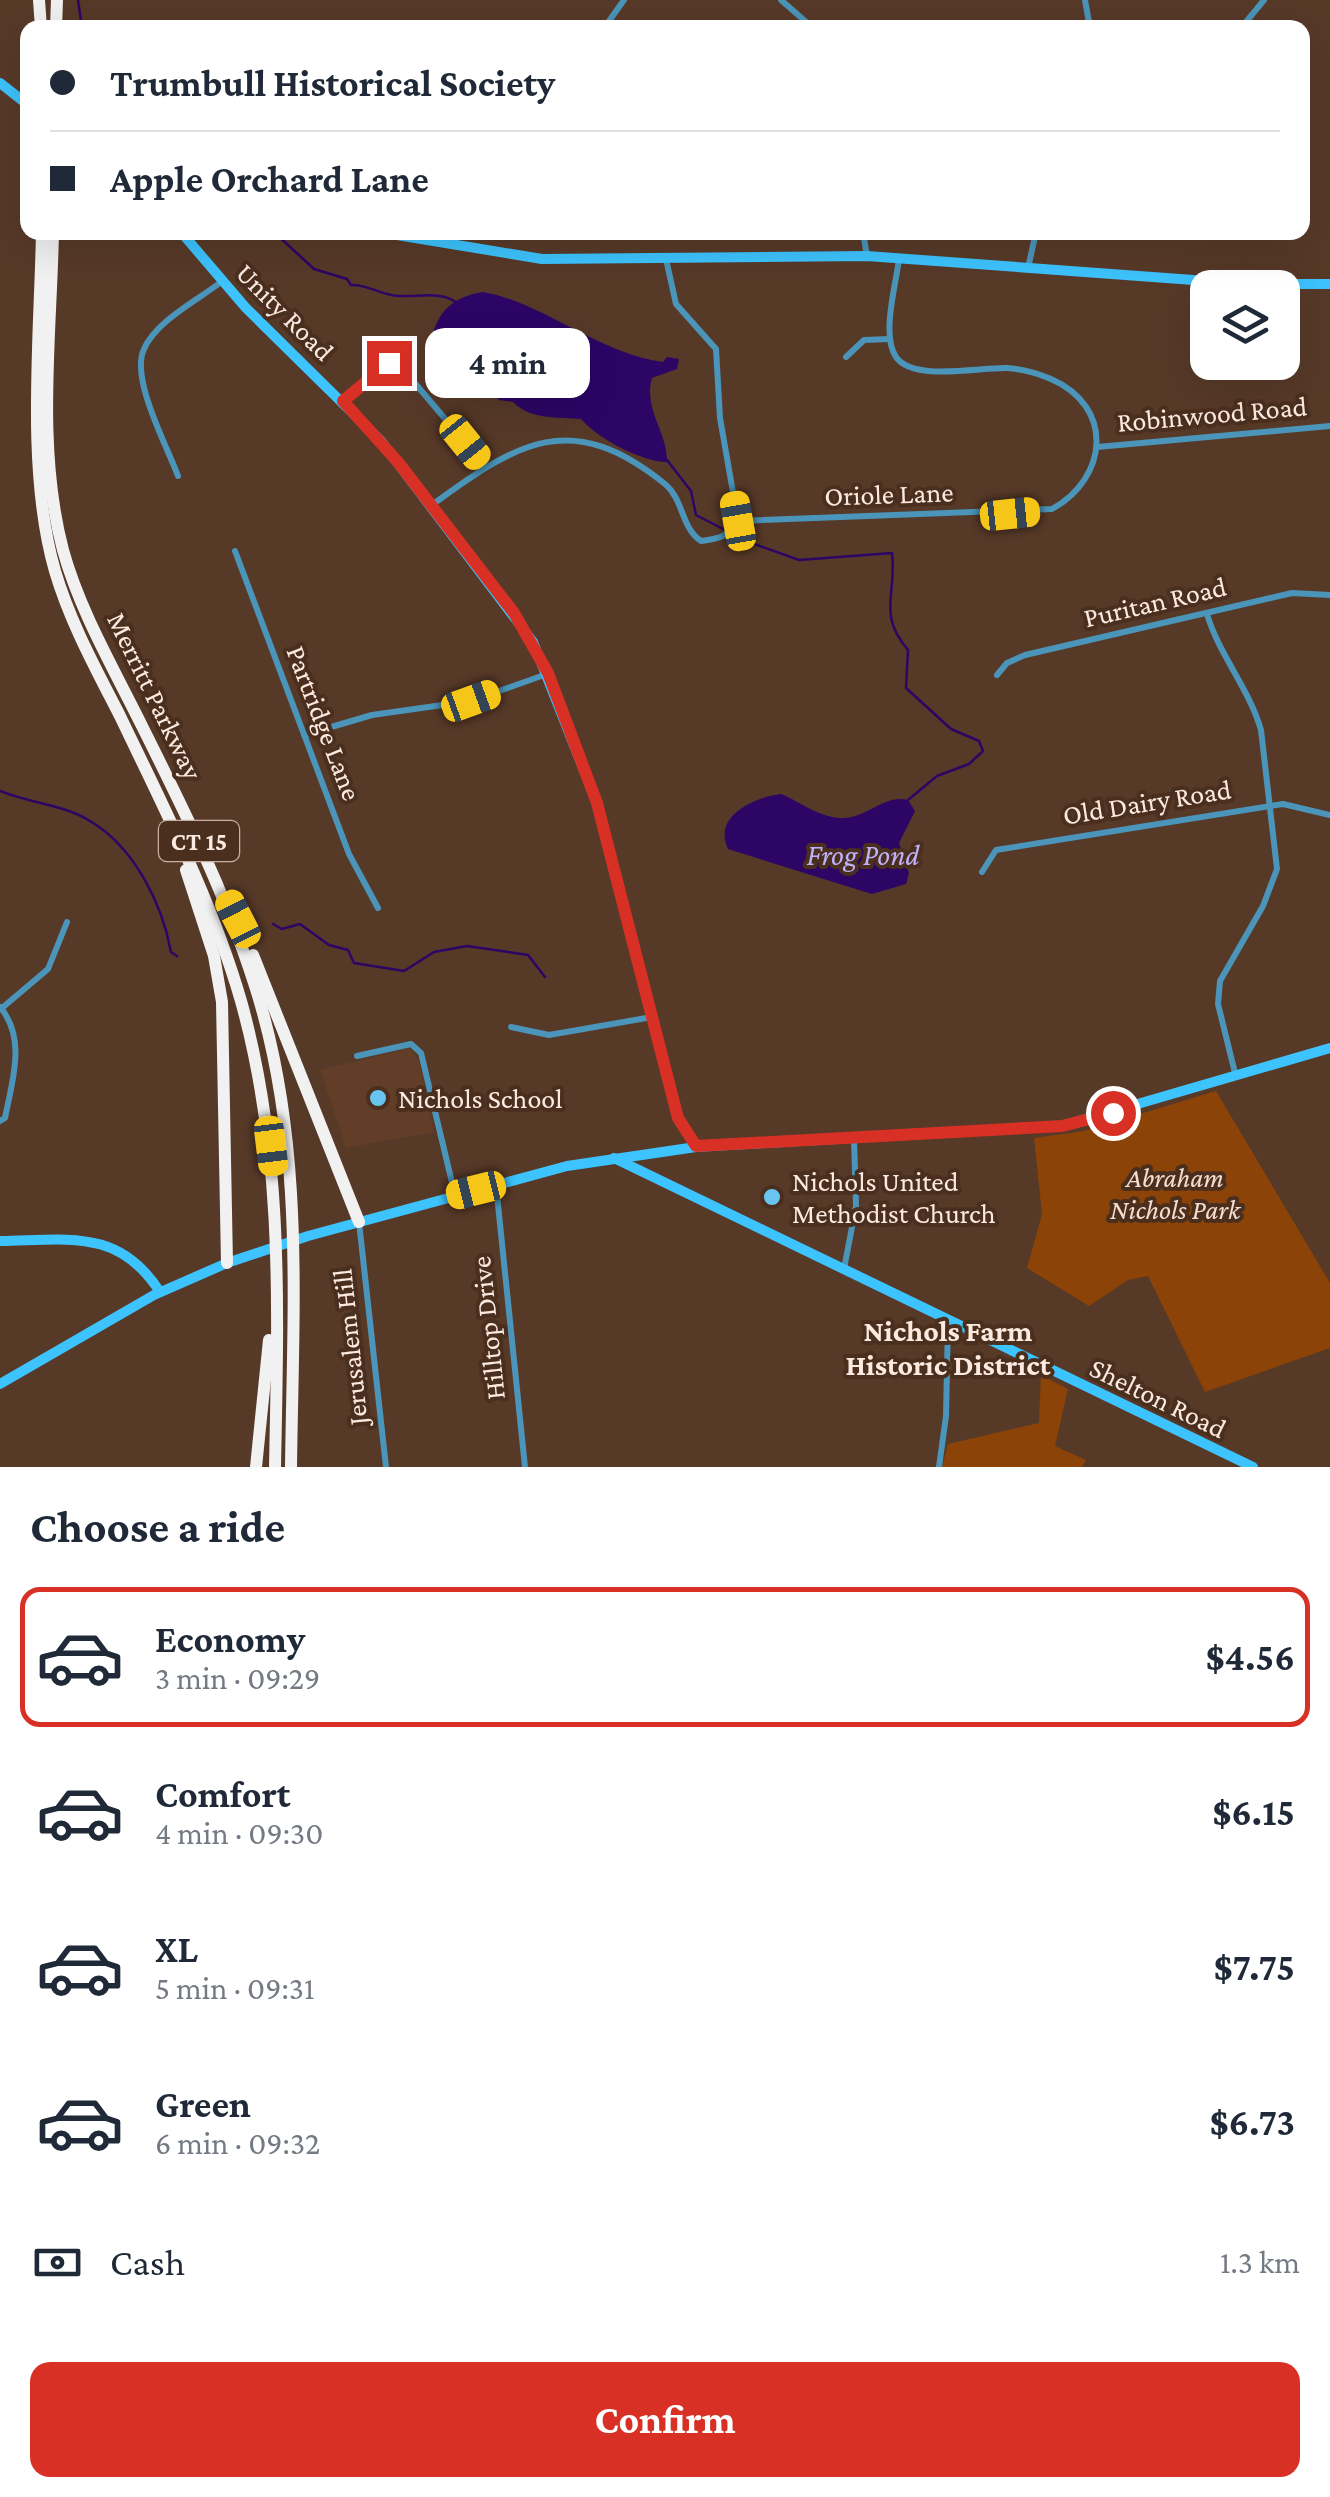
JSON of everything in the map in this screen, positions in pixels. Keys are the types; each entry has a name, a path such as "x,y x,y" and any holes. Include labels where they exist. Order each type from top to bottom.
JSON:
{"highway":[{"name":"Merritt Parkway","path":"42,240 38,464 48,540 74,624 217,922 250,1042 272,1153 278,1288 275,1467"},
{"name":"Merritt Parkway","path":"52,240 49,439 63,548 99,641 219,882 256,987 278,1079 292,1186 295,1467"},
{"path":"171,825 214,956 222,1002 228,1263"},
{"path":"219,882 282,1024 359,1222"},
{"path":"256,1467 278,1288"}],"main road":[{"path":"0,83 20,99"},
{"name":"Unity Road","path":"187,240 221,282 343,401 432,505 514,613 548,673 597,803 678,1118 696,1146"},
{"path":"429,240 542,258 866,256 1248,284 1330,284"},
{"path":"0,1384 160,1292 228,1263 455,1195 673,1148 1062,1126 1330,1048"},
{"name":"Unity Road","path":"673,1148 678,1118"},
{"name":"Shelton Road","path":"613,1158 1252,1467"},
{"path":"0,1241 66,1241 112,1247 137,1260 160,1292"}],"street":[{"path":"782,0 804,20"},
{"path":"1248,20 1264,0"},
{"path":"864,240 866,256"},
{"path":"1028,268 1034,240"},
{"path":"432,505 485,466 540,442 582,439 603,445 666,485 680,502 690,534 700,541 722,538 738,521 720,418 716,350 676,304 666,258"},
{"path":"899,258 890,339 896,358 914,370 1008,368 1055,381 1088,410 1097,448"},
{"path":"178,476 143,385 144,348 156,332 221,282"},
{"path":"846,357 864,340 890,339"},
{"path":"343,401 389,363 397,362 485,466"},
{"name":"Robinwood Road","path":"1097,448 1330,426"},
{"name":"Oriole Lane","path":"738,521 1052,509 1076,496 1090,476 1097,448"},
{"name":"Partridge Lane","path":"235,550 349,854 378,908"},
{"name":"Puritan Road","path":"997,674 1025,655 1292,593 1330,595"},
{"path":"1207,614 1214,638 1254,708 1270,806 1274,881 1220,981 1218,1004 1236,1078"},
{"path":"303,735 372,716 471,701 548,673"},
{"name":"Old Dairy Road","path":"982,872 996,850 1270,806 1295,805 1330,815"},
{"path":"0,1121 5,1118 17,1058 12,1021 1,1008 40,980 67,922"},
{"path":"511,1027 549,1035 652,1017"},
{"path":"357,1056 411,1044 421,1052 455,1195"},
{"path":"843,1270 856,1206 854,1136"},
{"name":"Hilltop Drive","path":"496,1185 525,1467"},
{"name":"Jerusalem Hill","path":"359,1222 386,1467"},
{"path":"939,1467 946,1416 948,1322"}],"shaded area":[{"name":"Nichols School","path":"410,1048 419,1062 434,1132 346,1148 320,1070"}],"green space":[{"name":"Abraham Nichols Park","path":"1216,1091 1330,1283 1330,1348 1205,1392 1148,1276 1128,1280 1089,1306 1027,1268 1042,1214 1034,1138 1084,1131"},
{"path":"1041,1375 1068,1389 1055,1446 1086,1460 1082,1467 942,1467 948,1444 1039,1423"}],"water":[{"path":"483,292 528,306 639,357 663,362 667,357 679,359 677,369 652,378 650,389 667,462 621,448 581,419 536,415 513,402 499,400 450,345 433,334 451,304"},
{"name":"Frog Pond","path":"781,794 817,812 840,818 890,801 908,800 915,811 899,843 909,873 906,884 872,894 728,849 726,826 731,817 749,804"}],"waterway":[{"path":"78,0 81,20"},
{"path":"283,240 314,269 347,279 351,285 393,295 436,296 456,302"},
{"path":"667,460 691,491 696,515 725,530"},
{"path":"732,536 799,560 892,553 891,614 908,650 906,688 951,729 979,741 983,751 969,764 937,776 908,800"},
{"path":"0,791 68,811 106,832 144,878 161,915 171,952 177,956"},
{"path":"273,924 282,929 300,924 329,945 348,950 354,963 404,971 434,952 467,946 528,955 545,977"}],"place":[{"name":"Nichols School","path":"378,1098"},
{"name":"Nichols United Methodist Church","path":"772,1197"}],"district":[{"name":"Nichols Farm Historic District","path":"948,1347"}],"route":[{"path":"389,363 343,401 398,462 514,613 548,673 597,803 678,1118 696,1146 1062,1126 1113,1113"}]}
